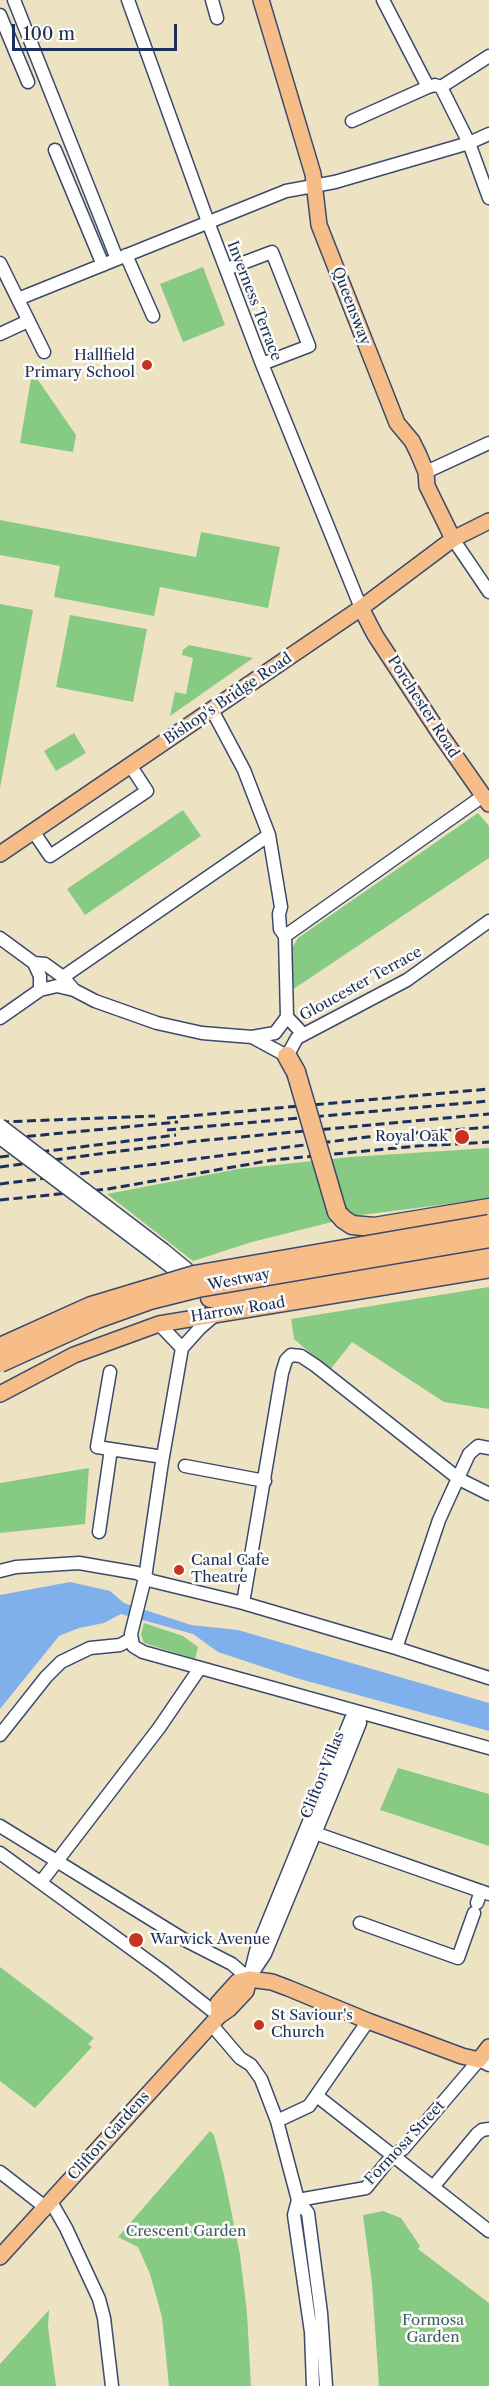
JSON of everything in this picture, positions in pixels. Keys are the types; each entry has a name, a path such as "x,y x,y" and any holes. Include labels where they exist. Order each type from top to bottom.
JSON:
{"highway":[{"path":"291,1064 338,1212 343,1219 362,1227 374,1227 489,1208"},
{"name":"Westway","path":"0,1347 92,1306 172,1280 268,1260 489,1224"},
{"name":"Westway","path":"0,1363 97,1319 150,1300 271,1274 489,1239"},
{"path":"213,1306 228,1298 489,1256"}],"main road":[{"name":"Queensway","path":"265,1 316,186 319,225 397,423 412,441 426,472 427,486 453,539"},
{"name":"Bishop's Bridge Road","path":"0,854 361,608 453,539 489,521"},
{"name":"Porchester Road","path":"361,608 386,651 485,795"},
{"name":"Harrow Road","path":"0,1394 74,1355 213,1306 489,1270"},
{"name":"Clifton Gardens","path":"0,2257 215,2020 246,1991 249,1979"},
{"path":"249,1979 272,1982 462,2056 486,2057"}],"street":[{"path":"14,0 121,257 153,316"},
{"name":"Inverness Terrace","path":"128,0 262,364 361,608"},
{"path":"212,0 217,18"},
{"path":"384,0 469,143 489,198"},
{"path":"0,15 5,41 28,82"},
{"path":"352,120 435,87 489,56"},
{"path":"18,299 286,191 316,186 469,143 489,134"},
{"path":"55,150 103,265"},
{"path":"226,269 272,252 309,346 262,364"},
{"path":"0,263 44,352"},
{"path":"0,334 28,321"},
{"path":"426,472 489,443"},
{"name":"Queensway","path":"453,539 489,592"},
{"path":"212,710 244,770 269,835 281,907 287,916 299,926"},
{"path":"33,831 50,856 147,791 130,765"},
{"path":"285,936 485,795"},
{"path":"63,977 269,835"},
{"path":"281,907 280,929 285,936 287,1017 303,1034"},
{"name":"Gloucester Terrace","path":"252,1037 291,1064 297,1038 407,980 489,921"},
{"name":"Gloucester Terrace","path":"0,938 34,963 45,964 63,977 74,990 95,1001 157,1023 202,1033 252,1037 275,1033 287,1017"},
{"path":"34,963 40,976 40,990"},
{"path":"0,1018 40,990 57,986 74,990"},
{"path":"0,1125 181,1270"},
{"path":"0,1138 159,1252"},
{"path":"213,1306 200,1328 182,1348 145,1578 133,1624 131,1639 133,1646 138,1650 489,1748"},
{"path":"159,1324 182,1348"},
{"path":"243,1603 282,1373 286,1360 295,1355 316,1365 459,1479 489,1494"},
{"path":"110,1372 97,1447 163,1457"},
{"path":"396,1648 439,1520 469,1454 478,1446 489,1448"},
{"path":"99,1532 111,1449"},
{"path":"185,1466 265,1480"},
{"path":"0,1571 16,1567 80,1563 137,1573 145,1578 243,1603 489,1678"},
{"path":"0,1735 46,1677 62,1662 90,1648 120,1645 131,1639"},
{"path":"41,1882 159,1728 201,1668"},
{"name":"Clifton Villas","path":"249,1979 265,1954 310,1831 360,1723 359,1713"},
{"path":"0,1826 183,1939 232,1964 249,1979"},
{"path":"310,1831 480,1900 458,1958 360,1923"},
{"path":"0,1853 197,1997 240,2058 251,2065 257,2073 269,2097 277,2121 298,2200 308,2213 321,2313 326,2386"},
{"path":"277,2121 309,2106 368,2021"},
{"name":"Formosa Street","path":"298,2200 366,2188 486,2057"},
{"path":"317,2096 489,2231"},
{"path":"433,2187 477,2134 489,2129"},
{"path":"0,2172 48,2204 66,2228 99,2300 104,2318 112,2386"},
{"path":"298,2200 294,2215 311,2332 313,2386"}],"green space":[{"path":"203,267 225,325 183,342 160,284"},
{"path":"31,379 38,380 76,435 73,452 20,443"},
{"path":"0,520 196,557 201,532 280,547 268,608 160,587 154,616 54,597 60,566 0,555"},
{"path":"0,604 33,610 0,788"},
{"path":"70,615 147,629 133,702 56,687"},
{"path":"189,645 253,658 170,716 175,692 186,694 193,658 182,655 183,650"},
{"path":"74,733 86,753 56,771 44,751"},
{"path":"183,810 201,836 85,915 67,889"},
{"path":"478,813 489,826 489,858 292,990 292,948 298,938"},
{"path":"489,1148 489,1199 360,1215 252,1242 193,1261 107,1194 238,1169 350,1157"},
{"path":"489,1287 489,1409 444,1402 352,1342 330,1370 294,1339 291,1319"},
{"path":"89,1468 85,1524 0,1533 0,1483"},
{"path":"144,1623 183,1636 198,1647 195,1659 144,1643 141,1634"},
{"path":"398,1768 489,1794 489,1846 380,1810"},
{"path":"0,1967 94,2038 88,2044 92,2047 35,2108 0,2081"},
{"name":"Crescent Garden","path":"210,2131 214,2135 224,2175 240,2255 247,2313 251,2386 169,2386 162,2317 150,2274 138,2247 118,2237"},
{"name":"Formosa Garden","path":"383,2211 401,2218 420,2246 418,2249 489,2303 489,2386 379,2386 372,2283 363,2215"},
{"path":"49,2310 48,2327 56,2386 0,2386 0,2364"}],"water":[{"path":"70,1582 110,1591 124,1603 191,1625 238,1630 489,1703 489,1731 296,1678 218,1652 193,1634 121,1614 104,1623 79,1628 59,1636 0,1709 0,1595"}],"railway":[{"path":"167,1118 489,1089"},
{"path":"167,1130 489,1101"},
{"path":"0,1167 197,1141 489,1114"},
{"path":"0,1122 155,1116"},
{"path":"0,1139 178,1122"},
{"path":"0,1184 367,1137 489,1127"},
{"path":"0,1157 176,1135"},
{"path":"0,1200 108,1189 273,1160 417,1146 489,1142"}],"place":[{"name":"Hallfield Primary School","path":"147,365"},
{"name":"Royal Oak","path":"462,1137"},
{"name":"Canal Cafe Theatre","path":"179,1570"},
{"name":"Warwick Avenue","path":"136,1940"},
{"name":"St Saviour's Church","path":"259,2025"}]}
